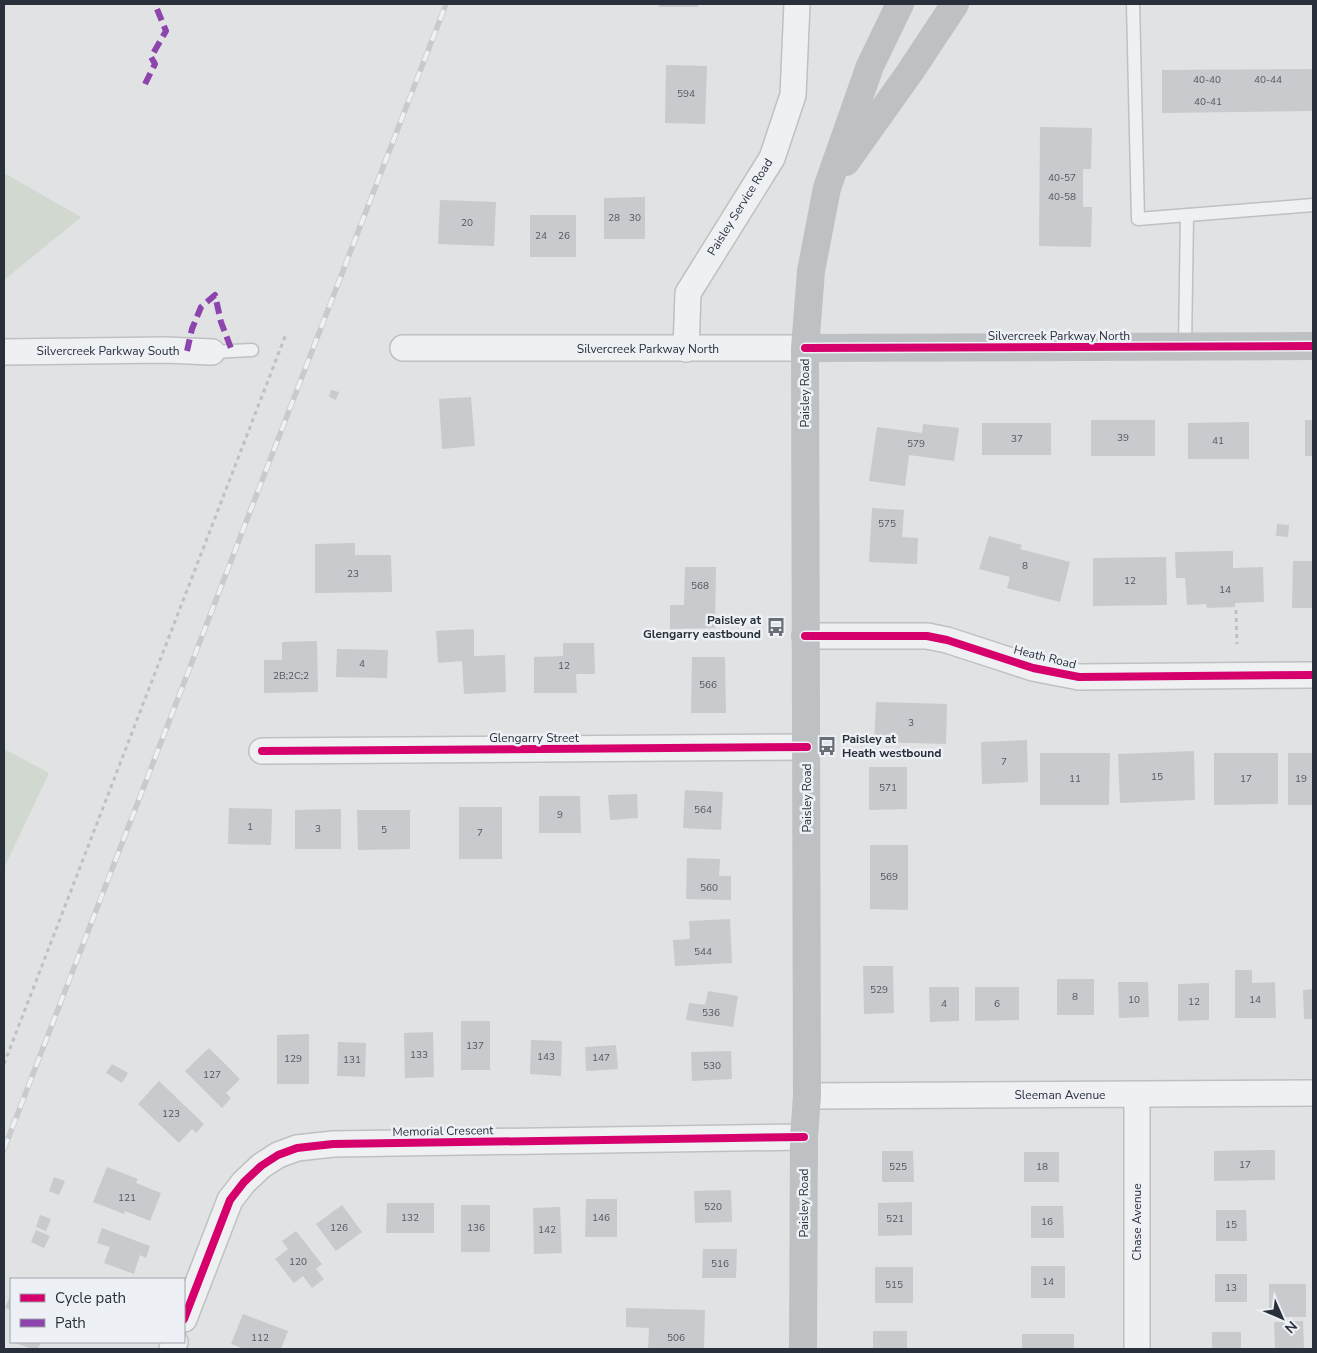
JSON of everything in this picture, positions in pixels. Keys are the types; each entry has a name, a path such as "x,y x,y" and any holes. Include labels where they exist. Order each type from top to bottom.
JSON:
{"main road":[{"name":"Paisley Road","path":"802,1349 804,1137 807,1096 805,348 811,271 827,188 870,66 900,4"},
{"name":"Paisley Road","path":"827,188 956,4"},
{"name":"Silvercreek Parkway North","path":"805,348 1313,346"}],"street":[{"name":"Paisley Service Road","path":"686,349 688,293 772,158 793,95 797,4"},
{"name":"Silvercreek Parkway North","path":"403,348 805,348"},
{"name":"Silvercreek Parkway South","path":"4,352 164,350 212,352"},
{"name":"Heath Road","path":"805,636 927,636 948,640 1034,668 1079,677 1313,675"},
{"name":"Glengarry Street","path":"262,751 807,747"},
{"name":"Sleeman Avenue","path":"807,1096 1313,1093"},
{"name":"Chase Avenue","path":"1137,1095 1137,1349"},
{"name":"Memorial Crescent","path":"185,1316 230,1200 244,1182 261,1166 297,1148 333,1144 804,1137"}],"lane":[{"path":"1133,4 1138,219 1313,205"},
{"path":"1185,346 1187,215"},
{"path":"212,352 252,350"}],"path":[{"path":"4,1064 286,334"},
{"path":"1236,610 1237,644"}],"shaded area":[{"path":"4,173 81,217 4,280"},
{"path":"4,749 49,773 4,868"}],"building":[{"path":"659,4 698,4 698,7 659,7"},
{"path":"666,65 707,66 705,124 665,123"},
{"path":"1313,69 1313,111 1162,113 1162,70"},
{"path":"1040,127 1092,128 1091,169 1083,169 1083,207 1092,207 1091,247 1039,246"},
{"path":"645,197 645,239 604,239 604,198"},
{"path":"440,200 496,202 494,246 438,244"},
{"path":"530,215 576,215 576,257 530,257"},
{"path":"331,390 339,392 336,400 329,397"},
{"path":"471,397 475,446 442,449 439,399"},
{"path":"1091,420 1155,420 1155,456 1091,456"},
{"path":"1305,420 1313,420 1313,456 1305,456"},
{"path":"1249,422 1249,459 1188,459 1188,423"},
{"path":"982,423 1051,423 1051,455 982,455"},
{"path":"923,424 959,428 954,461 909,455 905,486 869,481 877,427 922,433"},
{"path":"872,508 904,510 902,537 918,538 917,564 869,562"},
{"path":"1277,524 1289,525 1288,537 1276,536"},
{"path":"989,536 1022,545 1020,549 1070,562 1060,602 1007,588 1010,577 979,569"},
{"path":"355,543 355,555 391,555 392,592 315,593 315,544"},
{"path":"1233,551 1233,568 1263,567 1264,602 1235,603 1235,607 1207,608 1206,604 1187,605 1185,578 1176,578 1175,552"},
{"path":"1166,557 1167,605 1093,606 1093,558"},
{"path":"1293,561 1313,561 1313,608 1292,608"},
{"path":"685,567 716,567 715,628 670,629 670,605 684,605"},
{"path":"474,629 474,656 505,655 506,692 464,694 462,661 438,663 436,631"},
{"path":"317,641 318,692 264,693 264,660 282,660 282,642"},
{"path":"563,643 594,643 595,674 576,674 577,693 534,693 534,657 563,656"},
{"path":"337,649 388,650 387,678 336,677"},
{"path":"692,657 725,657 726,713 691,713"},
{"path":"876,702 947,704 946,744 874,742"},
{"path":"1027,740 1028,782 982,784 981,742"},
{"path":"1194,751 1195,800 1120,803 1118,754"},
{"path":"1040,753 1110,753 1109,805 1040,805"},
{"path":"1214,753 1278,753 1278,804 1214,805"},
{"path":"1288,753 1313,753 1313,805 1288,805"},
{"path":"869,767 907,767 907,809 869,810"},
{"path":"685,790 723,792 721,830 683,828"},
{"path":"637,794 638,818 610,820 608,795"},
{"path":"539,796 580,796 581,833 539,833"},
{"path":"459,807 502,807 502,859 459,859"},
{"path":"229,808 272,809 271,845 228,844"},
{"path":"341,809 341,849 295,849 295,810"},
{"path":"357,810 410,810 410,849 358,850"},
{"path":"870,845 908,845 908,910 870,909"},
{"path":"687,858 720,859 719,876 731,876 731,900 686,899"},
{"path":"730,919 732,963 675,966 673,940 690,939 689,921"},
{"path":"863,966 893,966 894,1013 864,1014"},
{"path":"1235,970 1252,970 1252,983 1275,982 1276,1018 1235,1018"},
{"path":"1057,979 1094,979 1094,1015 1057,1015"},
{"path":"1118,982 1148,982 1149,1017 1119,1018"},
{"path":"1209,983 1209,1020 1178,1021 1178,984"},
{"path":"929,987 959,987 959,1021 930,1022"},
{"path":"975,987 1019,987 1019,1020 975,1021"},
{"path":"1313,989 1313,1019 1304,1019 1303,990"},
{"path":"708,991 738,996 733,1027 686,1020 689,1003 705,1005"},
{"path":"461,1021 490,1021 490,1070 461,1070"},
{"path":"433,1032 434,1077 405,1078 404,1033"},
{"path":"309,1034 309,1084 277,1084 277,1035"},
{"path":"531,1040 562,1041 561,1076 530,1074"},
{"path":"338,1042 366,1043 365,1077 337,1076"},
{"path":"616,1045 618,1069 586,1071 585,1047"},
{"path":"209,1048 240,1079 226,1093 231,1098 222,1108 185,1071"},
{"path":"731,1051 732,1079 692,1081 691,1052"},
{"path":"112,1064 128,1073 122,1083 106,1073"},
{"path":"159,1081 204,1124 196,1133 192,1129 179,1143 138,1104"},
{"path":"1275,1150 1275,1180 1214,1181 1214,1151"},
{"path":"882,1151 913,1151 914,1182 882,1182"},
{"path":"1024,1152 1059,1152 1059,1182 1024,1182"},
{"path":"107,1167 138,1179 136,1183 161,1193 150,1221 125,1211 124,1214 93,1202"},
{"path":"54,1177 65,1181 59,1195 49,1191"},
{"path":"731,1190 732,1222 695,1223 694,1191"},
{"path":"586,1199 617,1199 617,1237 585,1237"},
{"path":"912,1202 912,1235 878,1236 878,1203"},
{"path":"387,1203 434,1203 434,1233 386,1233"},
{"path":"342,1205 362,1232 336,1251 316,1224"},
{"path":"461,1205 490,1205 490,1252 461,1252"},
{"path":"1031,1206 1063,1206 1064,1238 1031,1238"},
{"path":"560,1207 562,1253 534,1254 533,1208"},
{"path":"1216,1210 1246,1210 1247,1241 1216,1241"},
{"path":"40,1215 51,1219 46,1231 36,1227"},
{"path":"102,1228 150,1246 146,1258 140,1255 134,1274 104,1263 110,1247 97,1243"},
{"path":"36,1230 50,1236 44,1248 31,1242"},
{"path":"296,1231 322,1264 316,1269 324,1279 312,1288 303,1276 294,1283 275,1259 288,1249 282,1241"},
{"path":"703,1249 737,1249 736,1278 702,1278"},
{"path":"1031,1266 1065,1266 1065,1298 1031,1298"},
{"path":"875,1267 913,1267 913,1303 875,1303"},
{"path":"1215,1274 1247,1274 1247,1302 1215,1302"},
{"path":"1269,1284 1306,1284 1306,1317 1269,1317"},
{"path":"10,1296 10,1310 5,1308"},
{"path":"626,1308 705,1310 704,1349 648,1349 649,1328 626,1327"},
{"path":"243,1314 288,1331 281,1349 245,1349 231,1344"},
{"path":"1303,1321 1304,1349 1275,1349 1274,1322"},
{"path":"873,1331 907,1331 907,1349 873,1349"},
{"path":"1212,1332 1241,1332 1241,1349 1212,1349"},
{"path":"1022,1334 1074,1334 1074,1349 1022,1349"},
{"path":"15,1343 41,1343 38,1349 32,1349"}],"railway":[{"path":"4,1149 446,4"}],"marked path":[{"path":"145,84 155,64 151,57 166,31 157,9 158,4"},
{"path":"187,351 192,329 201,307 215,295 221,322 232,351"}],"cycle path":[{"path":"805,348 1313,346"},
{"path":"805,636 927,636 947,640 1033,668 1079,677 1313,675"},
{"path":"262,751 807,747"},
{"path":"185,1316 230,1200 244,1182 261,1166 278,1155 297,1148 333,1144 804,1137"}],"place":[{"name":"Paisley at Glengarry eastbound","path":"776,627"},
{"name":"Paisley at Heath westbound","path":"827,746"}]}
